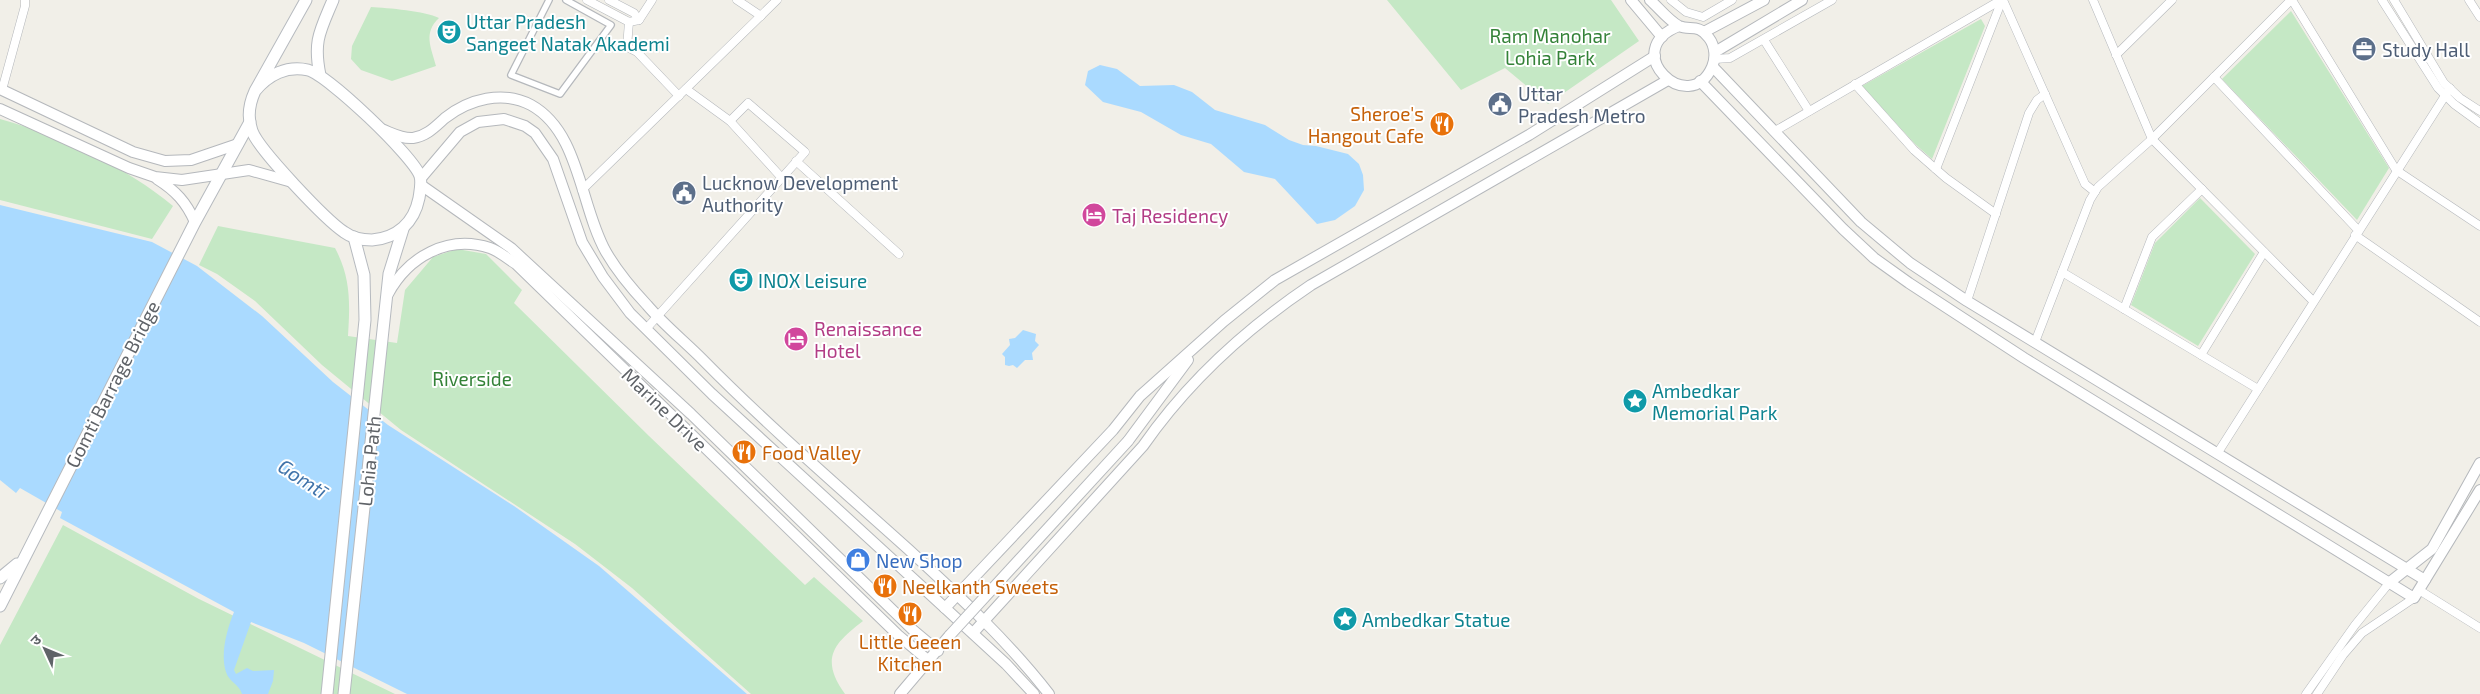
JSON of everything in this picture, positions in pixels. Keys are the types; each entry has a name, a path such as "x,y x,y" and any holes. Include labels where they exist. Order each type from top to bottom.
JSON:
{"main road":[{"path":"306,0 255,91 249,111 250,122 262,149 334,224 354,237 375,240 390,237 403,229"},
{"path":"320,75 316,41 333,0"},
{"path":"255,91 267,78 283,71 308,70 320,75 406,154 416,166 421,182"},
{"name":"Gomti Barrage Bridge","path":"0,606 22,559 178,259 195,222 250,122"},
{"name":"Lohia Path","path":"344,694 389,274 403,229 417,206 421,182"},
{"name":"Lohia Path","path":"327,694 365,320 364,275 354,237"},
{"path":"0,578 22,559"}],"street":[{"path":"25,0 25,6 1,89 133,152 165,161 191,160 238,144"},
{"path":"549,0 511,75 560,94 611,24 566,0"},
{"path":"587,0 629,22 639,20 652,0"},
{"path":"609,0 634,13 639,20"},
{"path":"738,0 761,16"},
{"path":"582,190 777,0"},
{"path":"1631,0 1662,36"},
{"path":"1650,0 1679,26 1696,28 1704,32 1711,41 1714,59 1775,131 1880,238 1910,263 1967,301 2425,580"},
{"path":"1671,0 1686,12 1703,17 1732,0"},
{"path":"1704,32 1764,0"},
{"path":"1679,26 1662,36 1655,56 1659,70 1668,80 1684,86 1700,81 1714,59 1802,0"},
{"path":"1714,59 1730,58 1832,0"},
{"path":"1775,131 2002,0"},
{"path":"2002,0 2086,184 2095,192"},
{"path":"1936,169 2002,0"},
{"path":"2093,0 2152,138 2313,301"},
{"path":"2116,55 2172,0"},
{"path":"2035,342 2095,192 2292,0 2396,170 2480,226"},
{"path":"2382,0 2438,88 2445,96 2480,123"},
{"path":"2394,0 2444,83 2480,112"},
{"path":"2469,0 2480,18"},
{"path":"629,22 627,47 637,52 679,96"},
{"path":"1764,40 1809,111"},
{"path":"945,608 1113,430 1140,396 1207,336 1275,280 1529,134 1655,56"},
{"path":"2214,77 2356,233 2480,322"},
{"path":"973,633 1143,446 1163,418 1244,335 1303,290 1668,80"},
{"path":"1700,81 1843,229 1874,258 1902,278 2024,358 2390,582 2480,628"},
{"path":"1856,84 1914,150 1996,214"},
{"path":"2217,454 2396,170 2450,88"},
{"path":"686,89 730,121 781,177"},
{"path":"1967,301 2029,113 2037,100 2045,94"},
{"path":"378,127 401,137 410,138 430,131 458,108 472,101 497,98 522,101 542,112 559,130 571,153 588,213 606,252 624,279 657,316 748,405 984,620 1024,662 1049,694"},
{"path":"646,329 804,152 748,103 730,121"},
{"path":"0,109 129,168 155,177 182,180 249,170 295,184"},
{"path":"421,182 453,139 468,127 488,119 496,119 513,121 535,133 553,159 582,242 603,277 630,314 712,394 1006,664 1034,694"},
{"path":"796,161 899,254"},
{"path":"155,177 176,191 188,205 195,222"},
{"name":"Marine Drive","path":"421,182 511,248 691,414 913,630 938,651"},
{"path":"2124,308 2152,237 2202,189"},
{"name":"Marine Drive","path":"386,296 397,277 415,260 439,248 466,242 492,248 516,264 898,635 929,661"},
{"path":"2201,355 2264,252"},
{"path":"2062,272 2258,389"},
{"path":"900,694 950,635 1128,441 1207,336"},
{"path":"1128,441 1163,418"},
{"path":"2306,694 2355,625 2390,582 2432,549 2480,463"},
{"path":"2317,694 2343,655 2362,633 2416,594 2480,490"}],"green space":[{"name":"Ram Manohar Lohia Park","path":"1387,0 1611,0 1639,41 1548,104 1505,68 1461,90"},
{"path":"371,7 416,12 439,18 431,29 430,35 436,66 392,81 361,70 351,59 352,46"},
{"path":"2291,11 2389,168 2357,220 2222,79"},
{"path":"1981,19 1985,26 1932,159 1915,144 1862,86"},
{"path":"0,119 45,134 91,154 134,178 173,206 152,239 0,200"},
{"path":"2200,198 2255,254 2198,346 2131,305 2155,243"},
{"name":"Riverside","path":"218,226 335,248 347,280 348,336 397,343 405,290 433,257 457,249 486,254 522,290 514,303 649,436 805,585 814,577 863,621 844,637 833,653 833,671 837,682 845,694 751,694 632,588 575,544 401,430 322,365 255,301 217,274 199,265"},
{"path":"63,525 199,599 395,694 0,694 0,645"}],"water":[{"path":"1100,65 1117,69 1140,86 1174,85 1192,92 1215,110 1265,125 1289,140 1303,145 1316,146 1348,154 1359,164 1363,175 1364,190 1355,206 1335,220 1317,224 1275,179 1244,172 1211,144 1181,135 1141,112 1103,102 1085,85 1088,71"},
{"name":"Gomtī","path":"0,205 152,242 197,266 262,316 333,382 388,425 514,506 599,566 747,694 407,694 304,643 251,622 234,670 236,674 247,668 253,671 274,670 273,681 268,694 242,694 227,675 224,665 225,642 234,612 60,518 62,512 20,488 16,493 0,480"},
{"path":"1023,330 1036,334 1035,341 1039,345 1032,353 1033,360 1025,360 1017,368 1013,365 1005,365 1005,357 1002,354 1010,345 1009,339 1015,338"}],"place":[{"name":"Uttar Pradesh Sangeet Natak Akademi","path":"449,32"},
{"name":"Study Hall","path":"2364,49"},
{"name":"Uttar Pradesh Metro","path":"1500,104"},
{"name":"Sheroe's Hangout Cafe","path":"1442,124"},
{"name":"Lucknow Development Authority","path":"684,193"},
{"name":"Taj Residency","path":"1094,215"},
{"name":"INOX Leisure","path":"741,280"},
{"name":"Renaissance Hotel","path":"796,339"},
{"name":"Ambedkar Memorial Park","path":"1635,401"},
{"name":"Food Valley","path":"744,452"},
{"name":"New Shop","path":"858,560"},
{"name":"Neelkanth Sweets","path":"885,586"},
{"name":"Little Geeen Kitchen","path":"910,614"},
{"name":"Ambedkar Statue","path":"1345,619"}]}
